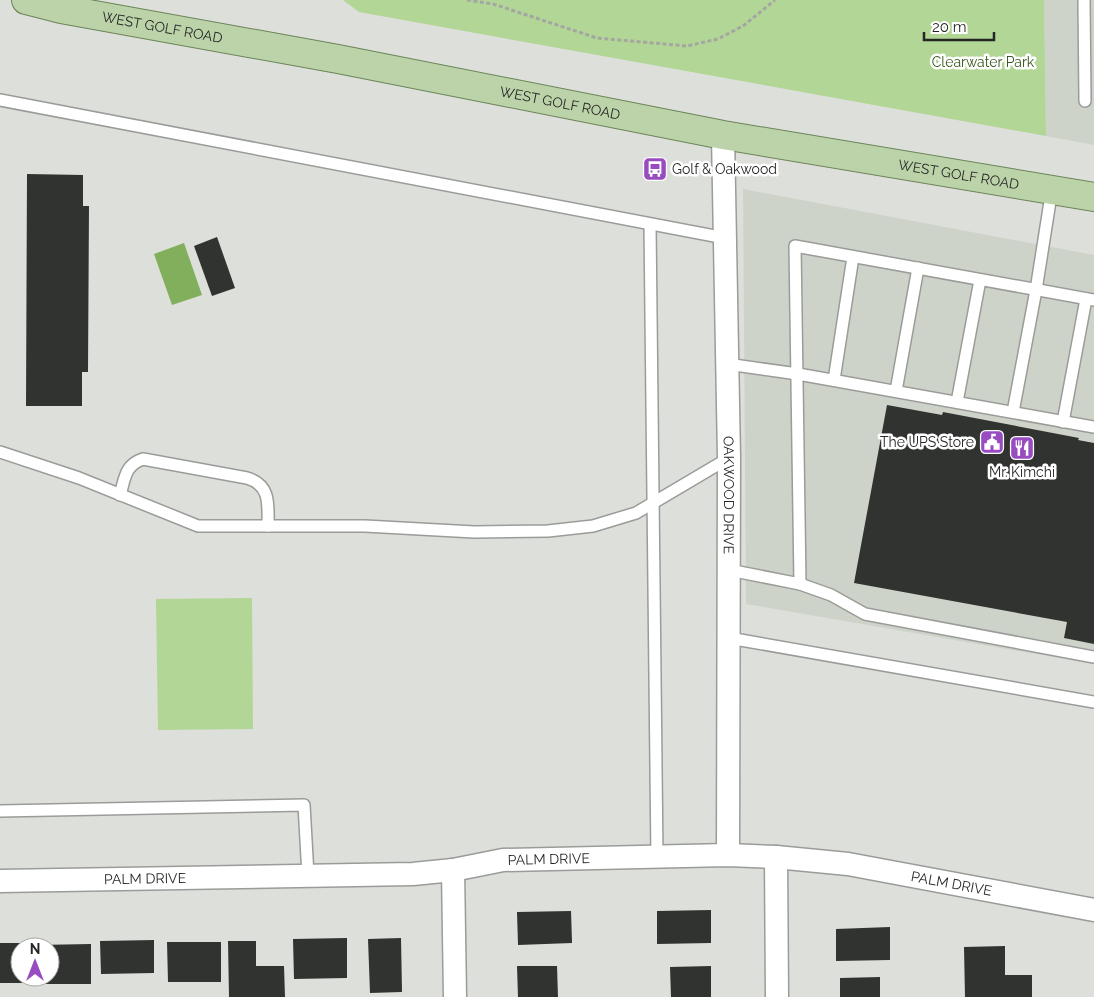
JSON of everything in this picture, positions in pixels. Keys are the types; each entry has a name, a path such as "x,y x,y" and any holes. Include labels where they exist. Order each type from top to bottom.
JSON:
{"main road":[{"name":"WEST GOLF ROAD","path":"26,0 61,9 338,59 723,135 1094,197"}],"street":[{"name":"OAKWOOD DRIVE","path":"723,135 729,458 728,855"},
{"name":"PALM DRIVE","path":"0,881 413,874 453,870 503,860 728,855 776,857 848,864 1094,910"},
{"path":"776,857 777,997"},
{"path":"453,870 455,997"}],"lane":[{"path":"1084,0 1085,101"},
{"path":"0,100 725,238"},
{"path":"1013,412 1036,290 1052,190"},
{"path":"650,224 657,858"},
{"path":"800,584 795,246 1090,300 1063,422"},
{"path":"834,380 853,257"},
{"path":"896,391 918,268"},
{"path":"957,402 980,280"},
{"path":"727,364 834,380 1094,427"},
{"path":"0,452 79,478 198,526 365,526 474,532 548,531 593,526 636,513 729,458"},
{"path":"120,495 127,469 133,462 142,459 247,478 257,481 268,495 268,526"},
{"path":"729,570 800,584 831,595 865,614 1094,657"},
{"path":"729,638 1094,702"},
{"path":"0,811 304,805 308,875"}],"path":[{"path":"467,0 493,4 598,38 687,46 718,38 743,26 775,0"}],"shaded area":[{"path":"1044,0 1094,0 1094,145 1046,136"},
{"path":"743,189 1094,255 1094,664 746,604"},
{"path":"184,243 202,295 172,305 154,254"}],"green space":[{"name":"Clearwater Park","path":"343,0 1044,0 1046,136 359,12"},
{"path":"252,598 253,729 158,730 156,599"}],"building":[{"path":"27,174 83,175 83,206 89,206 88,372 82,372 82,406 26,406"},
{"path":"217,237 235,288 212,296 194,246"},
{"path":"887,405 942,415 943,412 1079,438 1078,440 1094,443 1094,644 1064,638 1067,622 854,583"},
{"path":"711,910 711,943 657,944 657,911"},
{"path":"571,911 572,943 518,945 517,912"},
{"path":"890,927 890,960 836,961 836,929"},
{"path":"347,938 347,978 294,979 293,939"},
{"path":"401,938 402,992 370,993 368,939"},
{"path":"154,940 154,973 101,974 100,941"},
{"path":"228,941 256,941 256,966 284,966 285,997 229,997"},
{"path":"167,942 221,942 221,982 168,982"},
{"path":"0,943 10,943 10,983 0,983"},
{"path":"91,944 91,984 60,984 60,945"},
{"path":"1005,946 1005,975 1032,975 1032,997 965,997 964,947"},
{"path":"517,966 557,966 558,997 518,997"},
{"path":"711,966 711,997 671,997 670,967"},
{"path":"880,977 880,997 840,997 840,978"}],"place":[{"name":"Golf & Oakwood","path":"655,169"},
{"name":"The UPS Store","path":"992,442"},
{"name":"Mr. Kimchi","path":"1022,448"}]}
